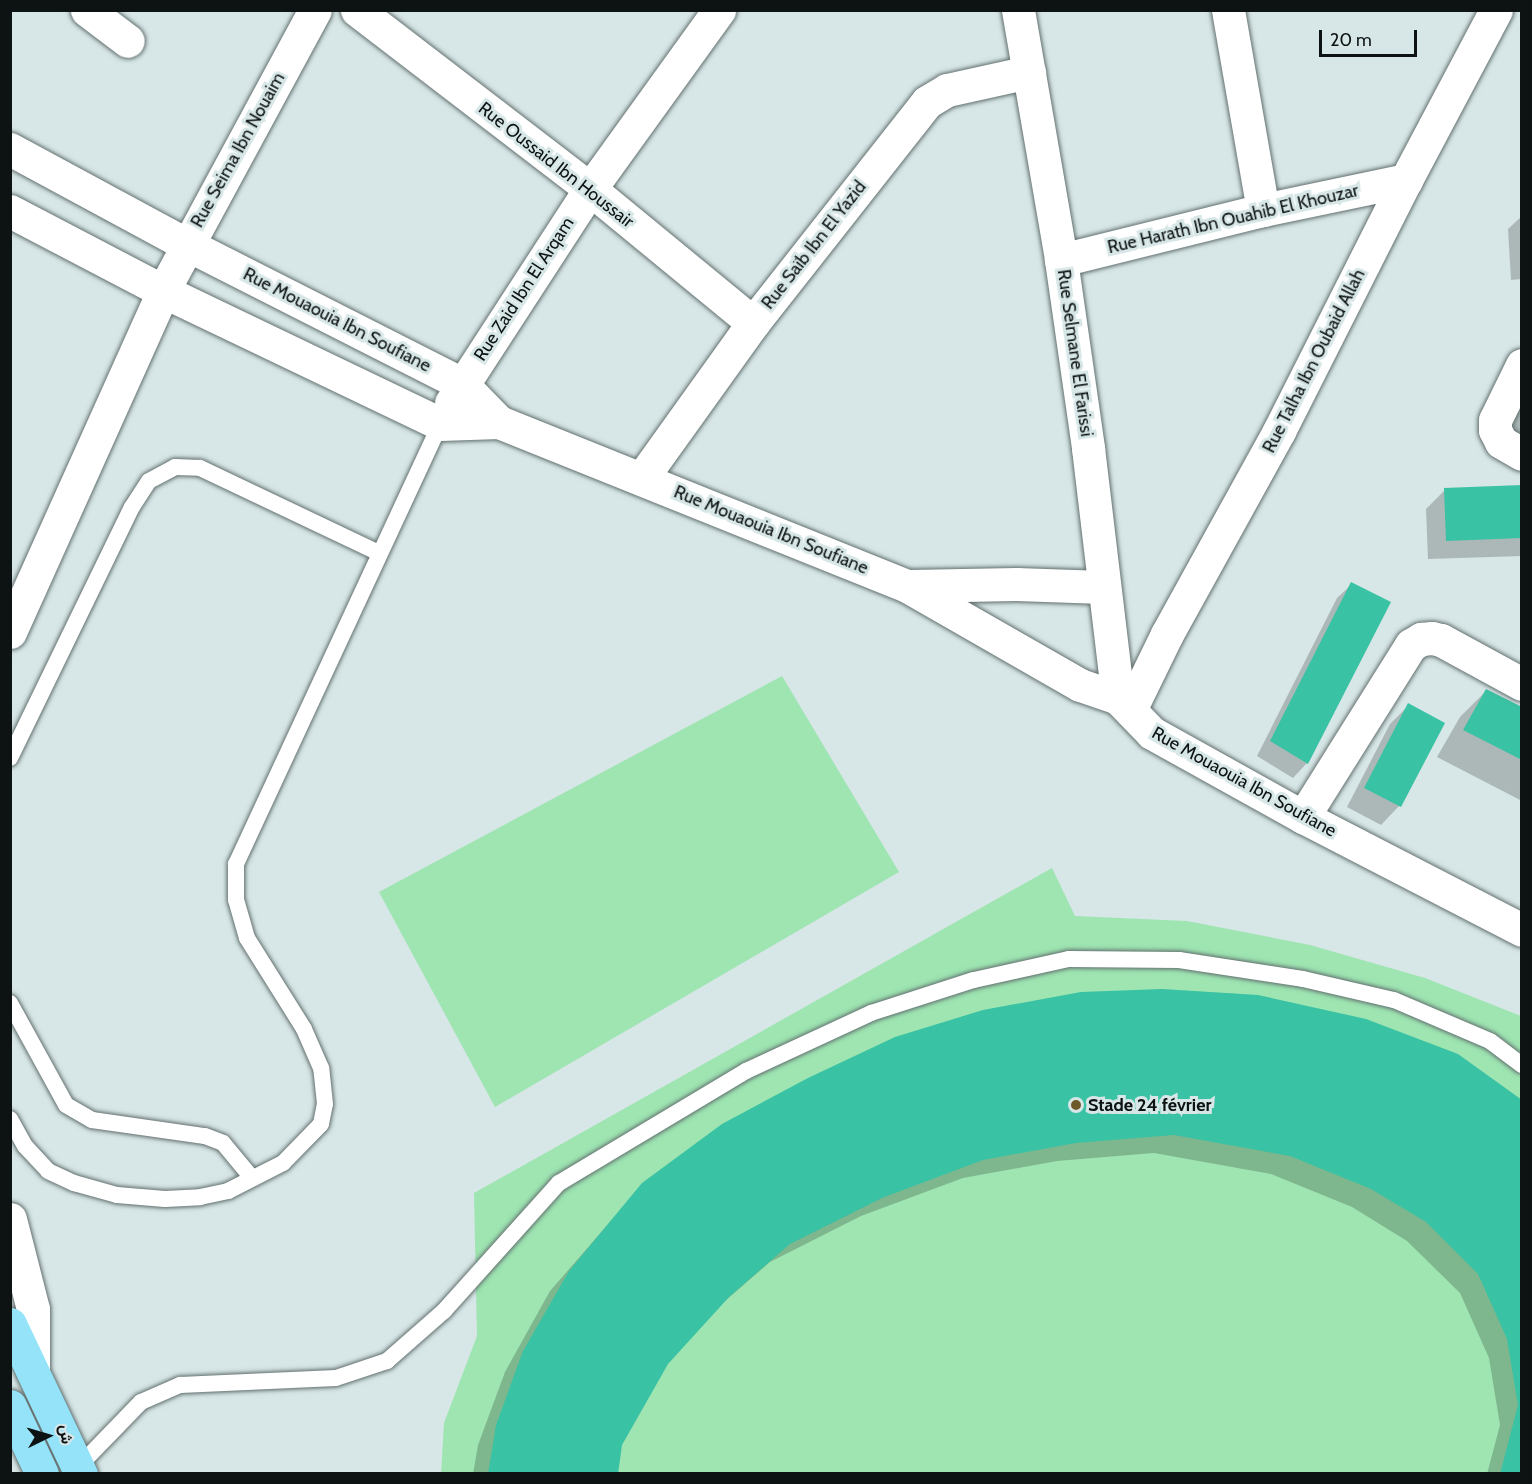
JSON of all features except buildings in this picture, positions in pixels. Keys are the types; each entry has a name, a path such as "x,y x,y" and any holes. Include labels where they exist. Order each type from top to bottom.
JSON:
{"highway":[{"path":"10,1324 80,1470"},
{"path":"36,1462 13,1412 29,1405 47,1402"},
{"path":"36,1462 48,1444 62,1433"}],"street":[{"path":"87,10 128,41"},
{"name":"Rue Seima Ibn Nouaim","path":"10,632 186,244 315,10"},
{"name":"Rue Oussaid Ibn Houssair","path":"357,10 590,189 753,323"},
{"name":"Rue Zaid Ibn El Arqam","path":"440,424 462,384 590,189 718,10"},
{"name":"Rue Selmane El Farissi","path":"1018,10 1061,260 1088,448 1103,587 1124,704"},
{"path":"1228,10 1263,210"},
{"name":"Rue Talha Ibn Oubaid Allah","path":"1124,704 1167,634 1284,420 1406,180 1496,10"},
{"name":"Rue Saïb Ibn El Yazid","path":"642,478 753,323 927,102 947,90 1029,72"},
{"name":"Rue Mouaouia Ibn Soufiane","path":"10,149 186,244 462,384 499,422 907,586 1080,685 1124,704 1152,733 1303,817 1521,930"},
{"name":"Rue Harath Ibn Ouahib El Khouzar","path":"1061,260 1263,210 1406,180"},
{"path":"10,211 163,291 440,424 499,422"},
{"path":"1521,365 1495,420 1495,430 1501,442 1521,454"},
{"path":"907,586 1016,584 1103,587"},
{"path":"1303,817 1411,645 1421,639 1442,640 1521,684"},
{"path":"10,1219 33,1309 33,1371"}],"lane":[{"path":"10,1119 25,1146 48,1171 74,1183 117,1195 165,1199 200,1197 228,1191 283,1163 321,1124 325,1104 321,1068 304,1029 273,982 241,922 236,900 236,864 440,424"},
{"path":"10,758 132,507 148,481 175,467 200,468 380,554"},
{"path":"80,1470 141,1402 180,1385 336,1378 387,1361 444,1311 559,1184 746,1071 871,1013 974,980 1069,959 1179,960 1292,977 1394,1000 1490,1041 1521,1065"},
{"path":"10,1003 66,1104 92,1120 136,1128 182,1130 223,1143 252,1178"}],"green space":[{"path":"782,676 899,872 495,1107 379,892"},
{"name":"Stade 24 février","path":"1052,868 1075,916 1187,921 1310,945 1425,978 1521,1016 1521,1473 441,1474 444,1423 477,1336 474,1193"}],"place":[{"name":"Stade 24 février","path":"1076,1105"}]}
